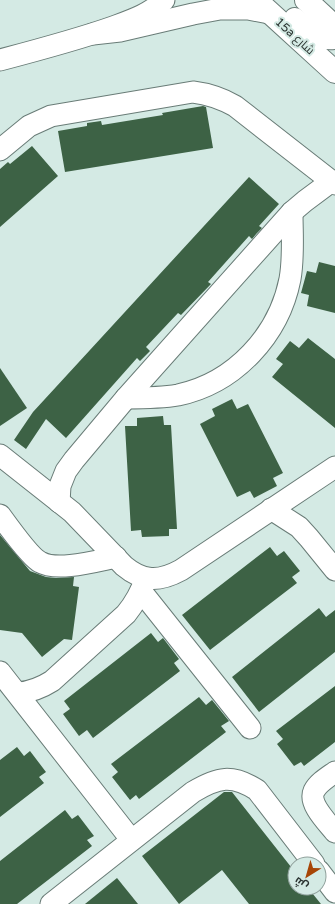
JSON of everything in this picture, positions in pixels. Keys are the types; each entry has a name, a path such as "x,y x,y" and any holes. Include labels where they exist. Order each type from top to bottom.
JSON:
{"main road":[{"path":"306,0 335,27"},
{"path":"266,4 317,36 335,38"},
{"name":"15a شارع","path":"266,4 335,72"}],"street":[{"path":"0,60 93,34 144,16 156,8 164,0"},
{"path":"93,34 120,31 220,9 248,9 266,4"},
{"path":"0,150 29,126 51,116 193,92 215,96 235,106 333,182 305,201 292,212 126,398 66,471 60,486 59,502"},
{"path":"126,398 158,398 200,388 219,379 237,367 252,353 266,336 277,318 285,298 290,278 292,256 292,212"},
{"path":"0,455 72,512 144,585 250,728"},
{"path":"18,693 30,692 42,688 52,681 126,614 135,604 144,585 170,576 335,467"},
{"path":"271,509 299,527 335,570"},
{"path":"0,515 31,555 39,562 49,566 60,567 116,557"},
{"path":"0,672 18,693 126,833"},
{"path":"335,772 317,787 313,792 312,798 317,810 335,832"},
{"path":"51,904 193,792 206,784 218,780 232,779 246,782 257,790 308,856"},
{"path":"327,882 335,892"}],"building":[{"path":"203,106 206,107 213,148 65,172 58,131 87,126 87,123 101,121 102,125 163,115 162,113"},
{"path":"32,146 58,176 0,227 0,169 8,162 10,164"},
{"path":"249,177 279,204 259,226 262,228 252,239 249,236 208,282 211,284 181,315 178,313 146,347 150,351 140,361 137,358 66,438 46,419 26,449 14,440 33,412"},
{"path":"319,262 335,266 335,313 307,306 309,295 301,293 307,271 316,273"},
{"path":"308,338 335,359 335,428 272,377 283,364 276,359 290,341 299,348"},
{"path":"0,368 27,408 0,426"},
{"path":"232,399 237,409 248,404 283,473 273,478 277,486 254,498 250,491 237,497 200,424 215,416 212,409"},
{"path":"163,416 164,425 171,425 177,529 169,529 169,536 142,537 141,530 131,531 125,426 137,426 137,418"},
{"path":"0,535 30,571 46,577 74,577 73,586 79,587 72,640 64,639 42,657 22,633 0,630"},
{"path":"270,547 277,556 284,551 300,571 292,577 297,583 210,650 182,615"},
{"path":"319,608 326,617 335,610 335,652 259,712 232,677"},
{"path":"151,633 158,642 163,638 179,659 174,663 180,671 93,738 87,730 79,736 63,714 70,709 64,701"},
{"path":"335,686 335,742 304,766 301,762 294,766 277,744 283,739 276,731"},
{"path":"199,697 206,705 212,700 229,721 221,726 226,732 139,799 136,795 130,800 112,777 118,772 111,764"},
{"path":"17,747 24,756 30,751 46,772 39,777 44,783 0,817 0,760"},
{"path":"224,792 232,792 287,862 287,896 314,896 321,904 249,904 222,870 179,904 142,856"},
{"path":"65,810 72,819 78,815 94,836 87,840 92,846 17,904 0,904 0,861"},
{"path":"117,878 138,904 85,904"}]}
